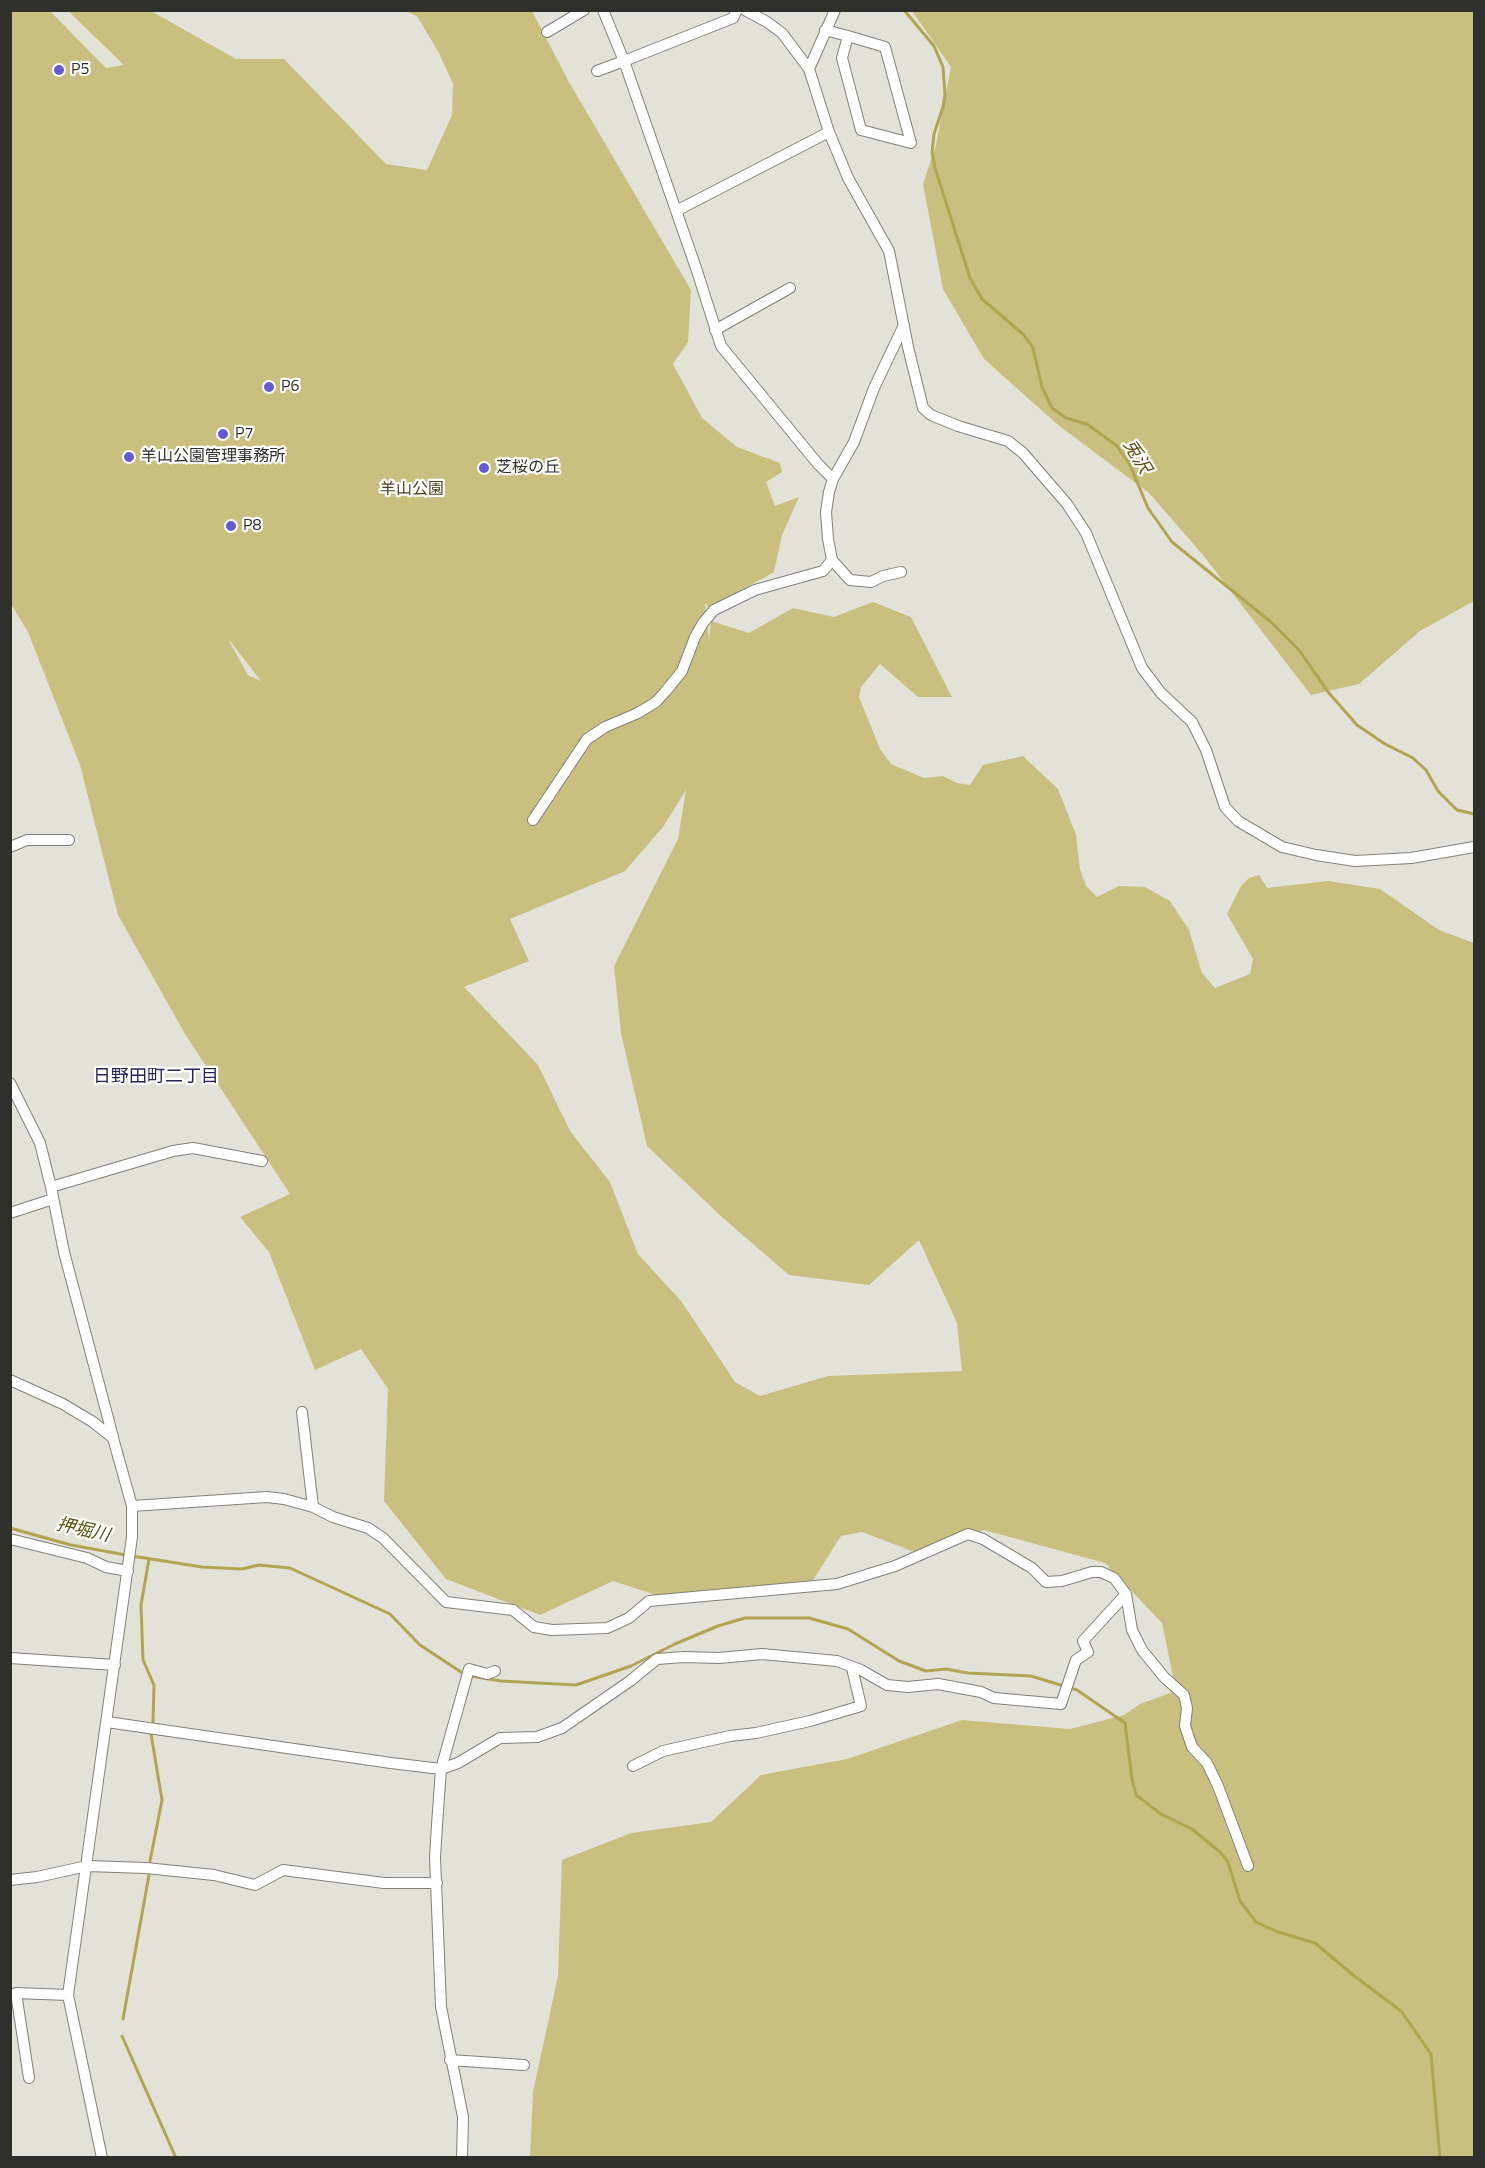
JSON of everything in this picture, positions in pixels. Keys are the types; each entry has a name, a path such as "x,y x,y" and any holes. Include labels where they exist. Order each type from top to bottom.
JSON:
{"street":[{"path":"547,32 584,10"},
{"path":"603,10 624,61 721,346 818,464 833,479"},
{"path":"597,71 733,18 737,10"},
{"path":"745,10 782,33 809,69 828,132 848,178 889,251 923,408 931,415 958,426 1008,441 1023,453 1067,504 1086,533 1142,668 1161,693 1192,722 1206,750 1225,807 1238,821 1282,847 1316,855 1355,861 1411,858 1474,847"},
{"path":"809,69 835,10"},
{"path":"825,30 848,36 885,47 911,143 861,130 842,58 848,36"},
{"path":"676,211 828,132"},
{"path":"715,330 790,288"},
{"path":"901,572 883,576 871,582 850,580 832,560 826,512 833,479 854,442 874,388 904,325"},
{"path":"533,820 587,739 605,727 638,713 656,702 665,692 682,671 695,637 714,610 755,590 823,571 832,560"},
{"path":"10,847 27,840 69,840"},
{"path":"10,1083 40,1143 64,1252 132,1506 132,1537 128,1571 68,1995 102,2157"},
{"path":"51,1187 173,1151 193,1148 219,1155 262,1161"},
{"path":"10,1214 53,1199"},
{"path":"10,1380 63,1404 93,1422 113,1438"},
{"path":"302,1412 313,1507"},
{"path":"132,1506 267,1497 313,1507 368,1528 383,1538 446,1602 513,1610 534,1627 552,1630 607,1628 629,1618 649,1601 837,1584 895,1566 968,1534 983,1539 1032,1568 1046,1582 1062,1581 1092,1572 1101,1572 1114,1578 1126,1594 1132,1630 1142,1650 1164,1677 1184,1695 1187,1708 1185,1726 1192,1747 1207,1763 1218,1786 1248,1866"},
{"path":"10,1539 87,1558 106,1567 128,1571"},
{"path":"107,1722 391,1763 441,1768 458,1763 500,1738 537,1737 562,1728 621,1688 657,1659 719,1658 762,1654 837,1661 861,1670 887,1685 908,1687 938,1684 981,1692 994,1698 1061,1704 1076,1660 1088,1652 1083,1641 1126,1594"},
{"path":"10,1658 114,1665"},
{"path":"633,1766 663,1751 810,1721 861,1706 852,1668"},
{"path":"462,2157 463,2116 441,2007 435,1857 441,1768 469,1670 488,1674 495,1671"},
{"path":"10,1880 37,1877 87,1866 146,1868 214,1875 255,1886 283,1870 384,1883 437,1883"},
{"path":"29,2078 16,1993 68,1995"},
{"path":"450,2060 524,2065"}],"green space":[{"name":"羊山公園","path":"10,11 50,11 106,68 124,65 68,11 151,11 236,59 284,59 386,164 427,170 452,115 453,84 439,53 417,16 406,11 532,11 569,82 691,290 688,342 673,364 702,418 737,447 780,463 782,472 766,482 775,506 799,497 782,535 774,572 709,608 705,603 709,640 711,621 749,633 793,608 834,617 873,602 911,617 952,697 918,697 880,664 861,687 859,697 880,749 891,764 924,778 943,776 957,783 970,785 983,765 1023,756 1058,789 1076,835 1080,869 1086,886 1097,897 1119,886 1145,887 1170,901 1189,930 1202,973 1215,988 1250,974 1253,959 1227,914 1241,886 1249,878 1259,875 1267,888 1328,881 1380,889 1439,930 1474,943 1474,2157 530,2157 533,2092 558,1976 562,1860 631,1833 711,1822 761,1775 847,1759 962,1720 1070,1729 1124,1715 1140,1704 1176,1691 1162,1623 1105,1563 984,1530 925,1556 862,1532 841,1536 808,1588 656,1595 613,1581 540,1615 446,1579 384,1501 388,1389 361,1349 315,1370 269,1252 240,1217 290,1194 185,1034 118,915 80,765 28,632 11,604","holes":["230,641 261,681 248,675","686,790 678,839 614,966 621,1033 647,1146 723,1218 789,1275 869,1285 919,1240 957,1323 962,1371 828,1376 760,1396 735,1382 681,1301 638,1254 610,1182 570,1131 538,1065 464,987 529,961 510,919 625,871 663,827"]},
{"path":"912,11 1474,11 1474,601 1420,631 1359,684 1311,695 1203,555 1149,493 1057,424 984,359 943,289 923,184 936,145 951,67"}],"waterway":[{"name":"兎沢","path":"904,10 934,46 943,67 945,95 934,134 932,152 970,278 982,299 1024,335 1033,348 1042,387 1052,408 1066,418 1087,424 1117,446 1130,465 1148,508 1172,542 1271,622 1299,650 1328,692 1357,725 1385,744 1413,758 1426,770 1438,791 1457,810 1474,814"},
{"name":"押堀川","path":"10,1528 71,1545 126,1555"},
{"path":"132,1556 202,1567 242,1569 259,1565 290,1568 390,1614 420,1645 464,1674"},
{"path":"149,1559 141,1605 143,1660 154,1685 153,1722"},
{"path":"470,1676 501,1681 576,1685 631,1666 675,1644 718,1626 745,1618 809,1618 848,1629 899,1661 926,1671 946,1669 968,1673 1031,1676 1077,1690 1125,1723 1136,1795 1161,1814 1192,1829 1221,1853 1228,1862 1240,1901 1256,1922 1278,1932 1315,1943 1401,2011 1431,2054 1440,2158"},
{"path":"150,1861 162,1800 151,1734"},
{"path":"123,2019 149,1875"},
{"path":"122,2036 176,2158"}],"place":[{"name":"P5","path":"59,70"},
{"name":"P6","path":"269,387"},
{"name":"P7","path":"223,434"},
{"name":"羊山公園管理事務所","path":"129,457"},
{"name":"芝桜の丘","path":"484,468"},
{"name":"P8","path":"231,526"}],"district":[{"name":"日野田町二丁目","path":"156,1078"}]}
